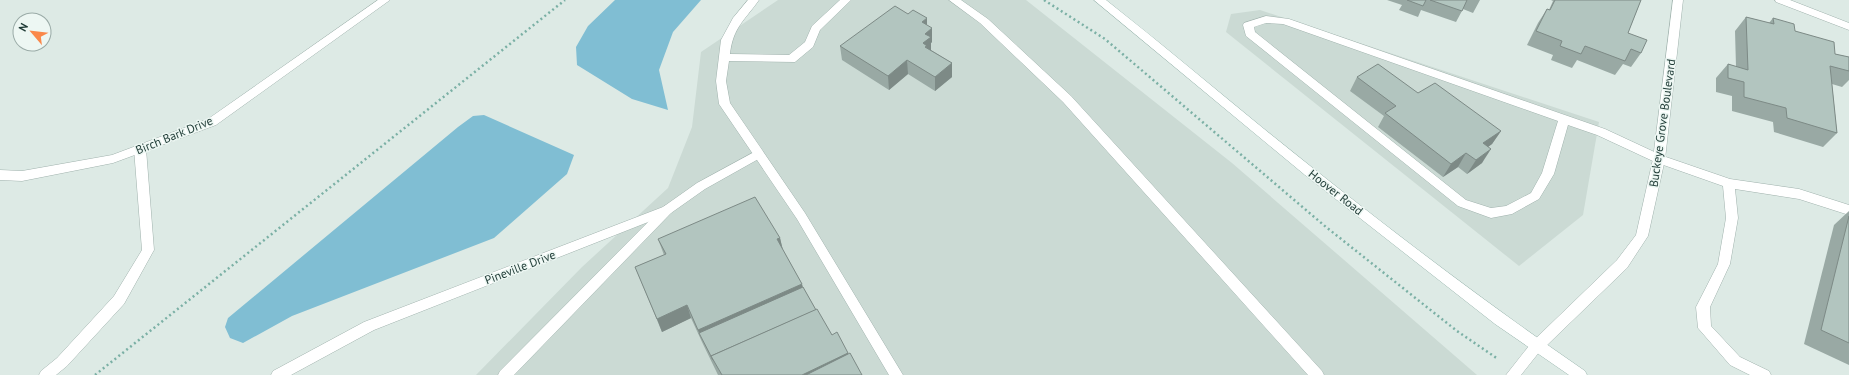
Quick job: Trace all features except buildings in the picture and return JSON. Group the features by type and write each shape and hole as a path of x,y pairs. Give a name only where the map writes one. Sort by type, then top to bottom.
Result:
{"street":[{"name":"Birch Bark Drive","path":"0,175 22,176 114,159 212,122 385,0"},
{"path":"754,0 737,20 726,40 721,81 725,104 800,216 896,375"},
{"path":"723,57 791,59 809,44 816,28 846,0"},
{"path":"954,0 984,21 1067,99 1317,375"},
{"name":"Hoover Road","path":"1099,0 1164,51 1310,172 1500,320 1580,375"},
{"name":"Buckeye Grove Boulevard","path":"1514,373 1537,346 1622,264 1642,236 1659,159 1678,0"},
{"path":"1780,0 1849,27"},
{"path":"1564,120 1548,174 1535,196 1508,212 1491,213 1462,203 1250,34 1248,25 1259,19 1272,18 1285,21 1564,120 1602,132 1659,159 1729,183 1799,194 1849,210"},
{"path":"46,375 62,362 118,300 148,250 140,149"},
{"name":"Pineville Drive","path":"278,375 369,326 667,210 701,186 758,154"},
{"path":"1729,183 1732,218 1724,264 1703,307 1705,328 1735,361 1764,375"},
{"path":"505,375 667,210"}],"path":[{"path":"95,375 565,0"},
{"path":"1044,0 1106,39 1326,227 1514,373"}],"shaded area":[{"path":"778,0 1026,0 1232,163 1477,375 476,375 582,267 668,188 692,127 701,52"},
{"path":"1260,10 1599,122 1583,215 1519,266 1226,32 1231,14"}],"water":[{"path":"615,0 701,0 673,32 659,70 668,110 632,99 577,65 576,47 588,26"},
{"path":"484,115 574,155 567,174 494,238 292,316 243,343 230,338 225,327 228,318 458,127 473,116"}]}
